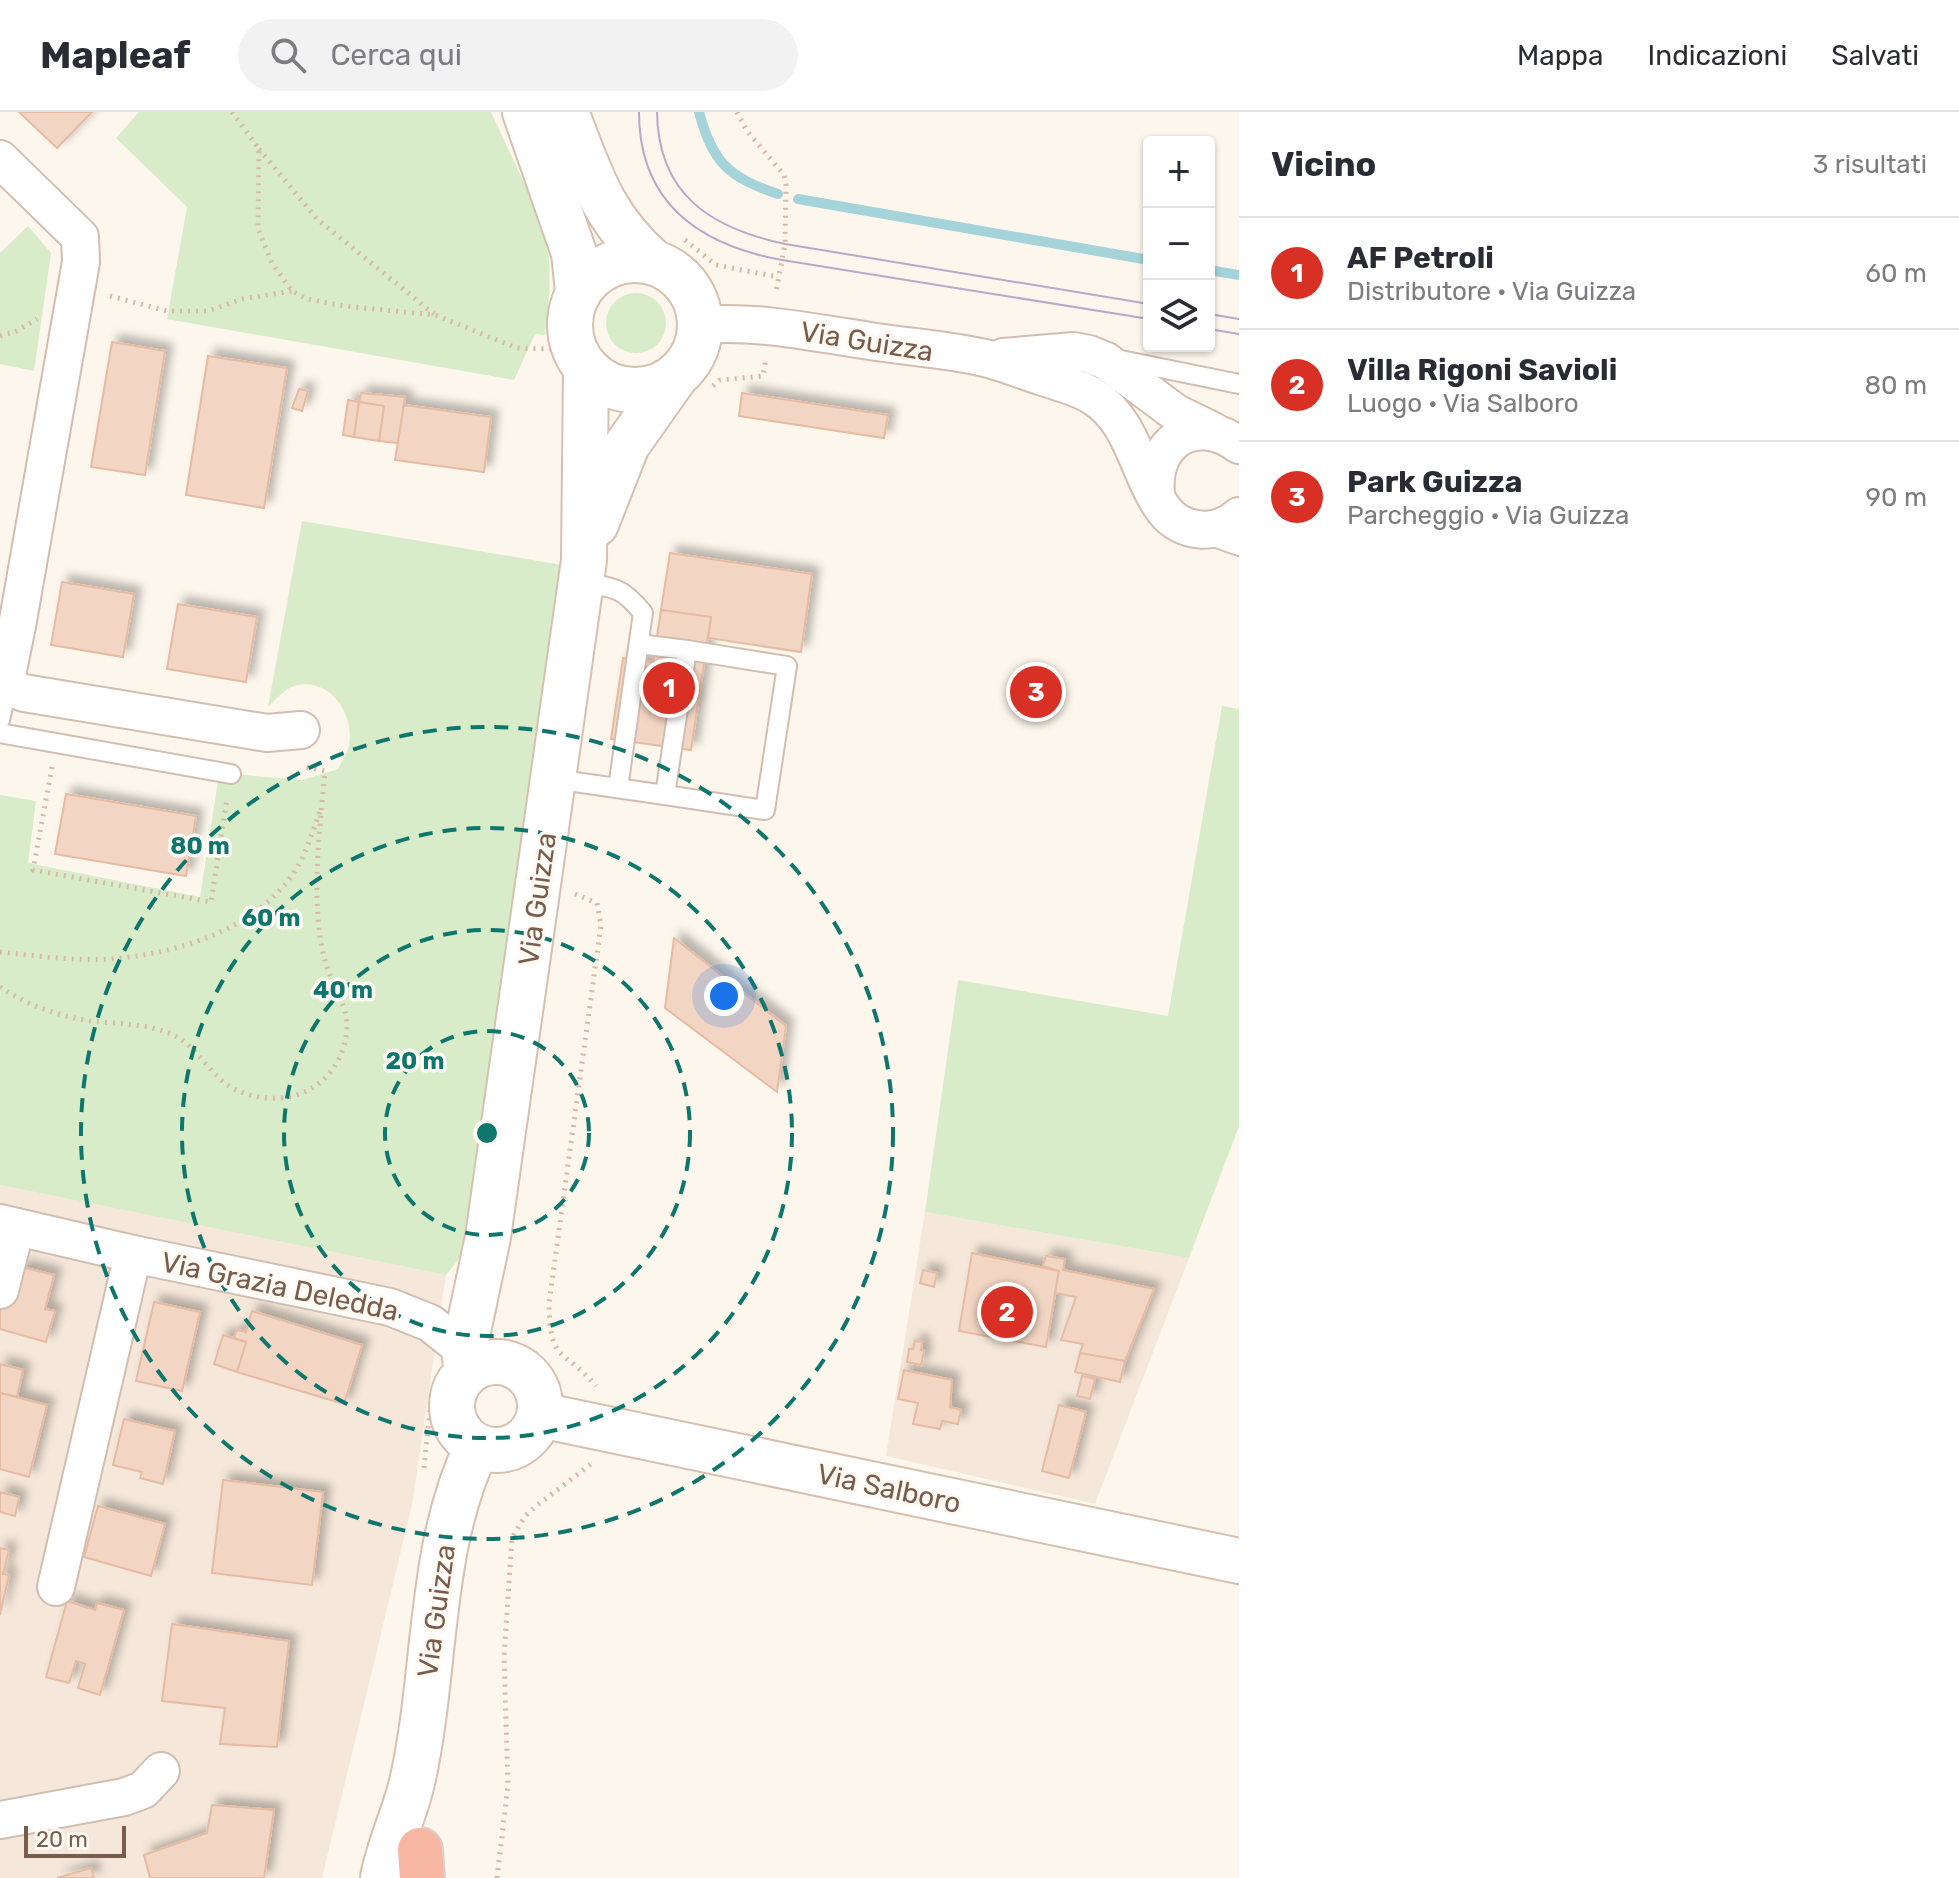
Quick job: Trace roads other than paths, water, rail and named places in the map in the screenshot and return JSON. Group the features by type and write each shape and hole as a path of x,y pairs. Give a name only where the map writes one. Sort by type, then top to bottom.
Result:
{"main road":[{"name":"Via Guizza","path":"525,112 574,253 578,291 570,311 569,332 575,351 570,359 582,572"},
{"path":"566,112 601,201 629,241 664,248"},
{"path":"578,291 592,275 610,264 664,248"},
{"path":"664,248 672,270 687,285 697,304 701,325"},
{"name":"Via Guizza","path":"383,1878 386,1859 413,1779 449,1524 461,1480 477,1447 455,1427 451,1412 452,1397 465,1361 488,1237 582,572 611,481 627,445 675,377 689,363 701,325"},
{"path":"570,359 610,385 639,390 658,386 675,377"},
{"name":"Via Guizza","path":"488,1237 496,1310 505,1349 536,1387 540,1415"},
{"path":"465,1361 479,1365 492,1362 519,1368"},
{"path":"477,1447 490,1451 517,1446 528,1437 540,1415"},
{"name":"Via Salboro","path":"540,1415 1239,1561"},
{"name":"Via Guizza","path":"413,1779 419,1869"}],"street":[{"path":"0,159 80,237 81,262 17,626 7,675 1,683 24,693 267,733 301,730"},
{"name":"Via Guizza","path":"701,325 732,323 771,326 985,358 1094,397 1109,409 1122,426 1163,509 1175,521 1190,529"},
{"name":"Via Guizza","path":"985,358 1074,351 1089,354"},
{"path":"1089,354 1106,361 1176,413 1226,438"},
{"path":"1156,494 1154,477 1158,461 1167,447 1180,437 1196,431 1226,438"},
{"path":"1190,529 1222,527 1239,516"},
{"name":"Via Grazia Deledda","path":"0,1290 8,1225 390,1307 430,1323 465,1361"},
{"name":"Via Grazia Deledda","path":"56,1587 133,1254"},
{"path":"0,1820 124,1797 143,1790 161,1771"}],"lane":[{"name":"Via Guizza","path":"1089,354 1239,384"},
{"name":"Via Guizza","path":"1190,529 1239,546"},
{"path":"582,572 604,586 627,593 643,613 618,788"},
{"path":"554,779 765,810 787,666 639,644"},
{"path":"665,795 687,650"},
{"path":"0,720 4,702 1,683"},
{"path":"0,733 231,774"}],"waterway":[{"path":"699,112 710,144 725,166 747,181 778,194"},
{"path":"798,199 1143,259"},
{"path":"1215,271 1239,275"}],"tram line":[{"path":"639,112 642,144 650,172 663,195 680,215 701,231 725,243 782,260 1143,318"},
{"path":"657,112 660,141 667,165 678,186 712,217 734,228 785,244 1143,303"},
{"path":"1215,315 1239,319"},
{"path":"1215,330 1239,334"}],"place":[{"name":"AF Petroli","path":"669,688"},
{"name":"Park Guizza","path":"1036,692"},
{"name":"Villa Rigoni Savioli","path":"1007,1312"}]}
